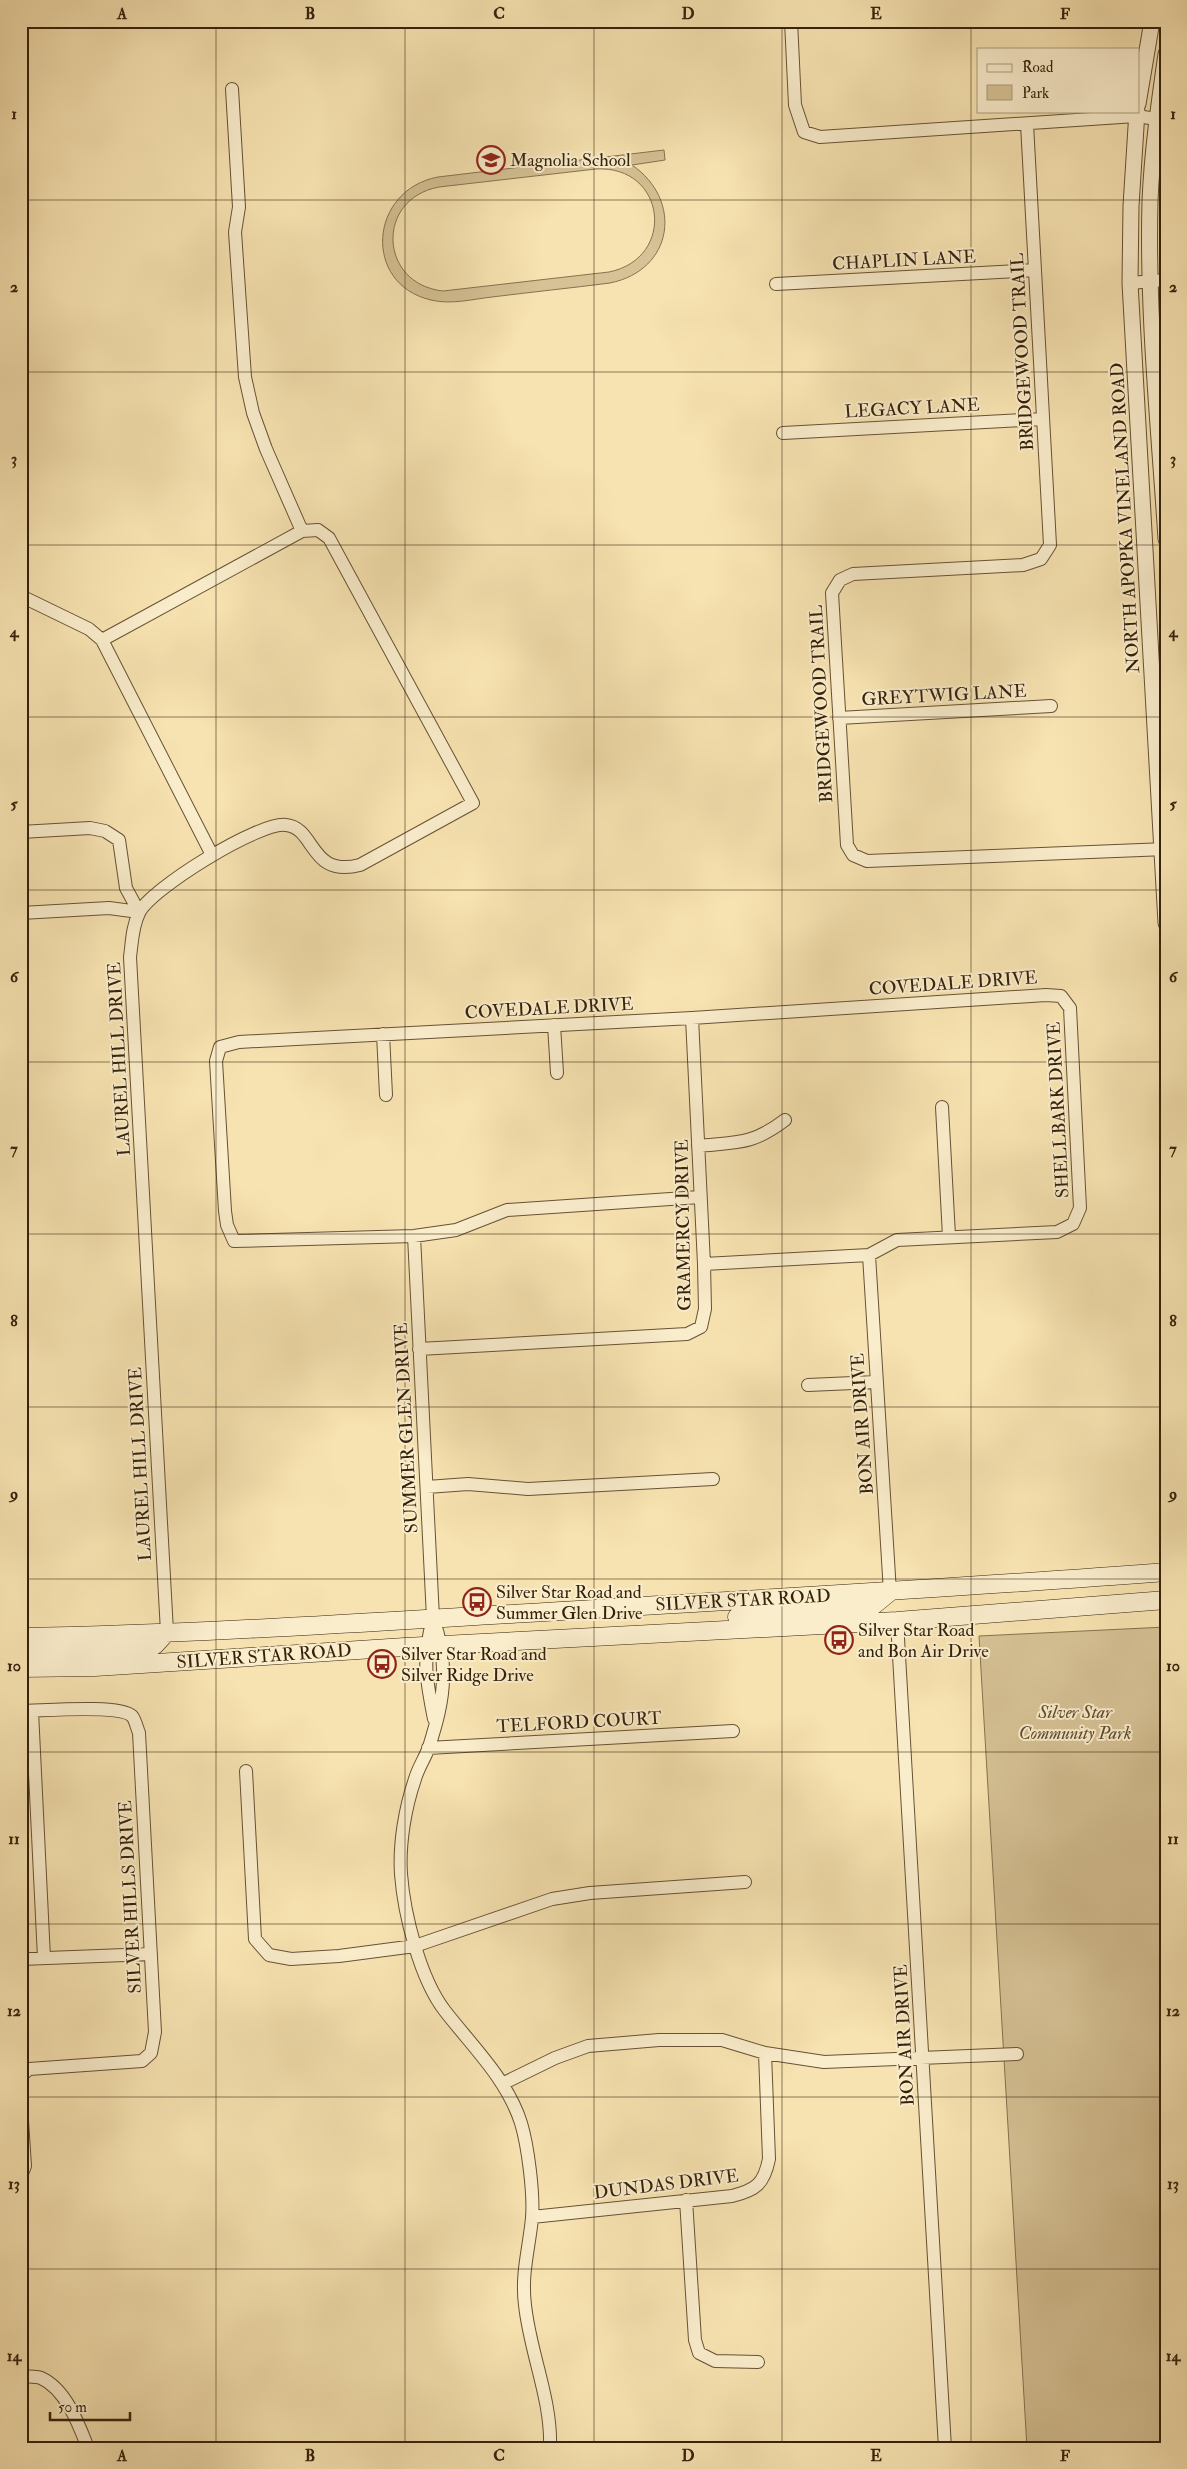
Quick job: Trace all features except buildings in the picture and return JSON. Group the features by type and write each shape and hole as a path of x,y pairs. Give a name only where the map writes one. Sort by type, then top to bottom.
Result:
{"main road":[{"name":"SILVER STAR ROAD","path":"21,1638 433,1618 890,1592 1166,1572"},
{"path":"689,1632 722,1618 849,1609 874,1605 890,1592"},
{"name":"SILVER STAR ROAD","path":"21,1668 96,1667 434,1645 896,1621 1166,1600"},
{"path":"21,1655 146,1650 155,1645 167,1632"}],"street":[{"path":"791,21 795,105 804,132 820,137 1027,124 1129,112"},
{"name":"NORTH APOPKA VINELAND ROAD","path":"1140,93 1152,21"},
{"path":"1166,54 1157,119 1150,201 1150,281 1166,539"},
{"path":"102,640 302,531 266,449 253,413 245,377 236,232 239,206 232,90"},
{"name":"NORTH APOPKA VINELAND ROAD","path":"1137,112 1130,283 1164,849 1166,923"},
{"path":"1140,112 1157,119"},
{"name":"BRIDGEWOOD TRAIL","path":"1027,124 1050,546 1041,559 1023,565 852,574 840,580 832,593 847,845 853,855 867,861 1164,849"},
{"name":"CHAPLIN LANE","path":"776,284 1035,270"},
{"path":"1130,283 1166,280"},
{"name":"LEGACY LANE","path":"783,433 1043,419"},
{"name":"LAUREL HILL DRIVE","path":"167,1632 130,957 132,933 139,912 150,897 212,854 273,825 287,824 300,830 316,855 333,866 348,868 360,865 473,803 329,538 318,530 302,531"},
{"path":"21,596 89,629 102,640 212,854"},
{"name":"GREYTWIG LANE","path":"840,718 1051,706"},
{"path":"21,832 90,828 105,832 119,840 126,888 139,912"},
{"path":"21,913 109,908 139,912"},
{"name":"COVEDALE DRIVE","path":"414,1236 234,1241 227,1225 225,1211 216,1061 220,1047 239,1042 692,1018 1046,995 1060,996 1070,1008"},
{"name":"SHELLBARK DRIVE","path":"704,1264 869,1255 897,1240 1057,1232 1073,1224 1080,1208 1070,1008"},
{"name":"GRAMERCY DRIVE","path":"419,1349 687,1334 701,1327 705,1309 704,1264 692,1018"},
{"path":"554,1026 557,1073"},
{"path":"383,1034 386,1095"},
{"path":"942,1107 949,1236"},
{"path":"698,1146 746,1142 764,1136 785,1120"},
{"path":"414,1236 456,1230 506,1210 700,1197"},
{"name":"SUMMER GLEN DRIVE","path":"414,1236 434,1645"},
{"name":"BON AIR DRIVE","path":"869,1255 890,1592"},
{"path":"808,1385 876,1382"},
{"path":"427,1486 468,1484 528,1488 713,1479"},
{"name":"BON AIR DRIVE","path":"896,1621 945,2448"},
{"path":"434,1645 426,1680 435,1724"},
{"path":"434,1645 443,1678 435,1724 428,1748 415,1779 404,1827 401,1874 415,1946 430,1986 443,2009 502,2084 521,2122 528,2161 532,2217 524,2262 525,2305 551,2435 550,2448"},
{"name":"SILVER HILLS DRIVE","path":"21,2076 29,2069 142,2061 151,2053 155,2032 138,1734 133,1717 123,1710 27,1711"},
{"path":"27,1711 44,1958"},
{"name":"TELFORD COURT","path":"428,1748 733,1731"},
{"path":"246,1771 255,1939 269,1954 291,1959 339,1956 415,1946 552,1899 590,1893 745,1882"},
{"path":"21,1960 151,1954"},
{"path":"502,2084 555,2058 588,2046 659,2040 722,2040 765,2053 824,2062 1017,2054"},
{"name":"DUNDAS DRIVE","path":"532,2217 732,2196 751,2191 766,2175 769,2159 765,2053"},
{"path":"21,2106 25,2166 21,2176"},
{"path":"686,2200 695,2340 700,2353 715,2361 758,2362"},
{"path":"21,2376 41,2378 59,2393 74,2414 88,2448"}],"green space":[{"path":"664,150 665,160 632,165 648,180 659,196 664,214 664,232 659,249 648,264 631,276 610,283 462,301 446,302 431,300 409,291 393,276 385,257 383,237 387,217 398,199 415,185 438,177","holes":["596,169 619,172 637,181 649,196 654,214 653,232 646,249 631,263 609,272 443,291 422,285 406,273 397,258 393,241 395,223 404,207 418,195 439,187"]},
{"name":"Silver Star Community Park","path":"1166,1627 1166,2448 1027,2448 979,1636"}],"place":[{"name":"Magnolia School","path":"491,160"},
{"name":"Silver Star Road and Summer Glen Drive","path":"477,1602"},
{"name":"Silver Star Road and Bon Air Drive","path":"839,1640"},
{"name":"Silver Star Road and Silver Ridge Drive","path":"382,1664"}]}
